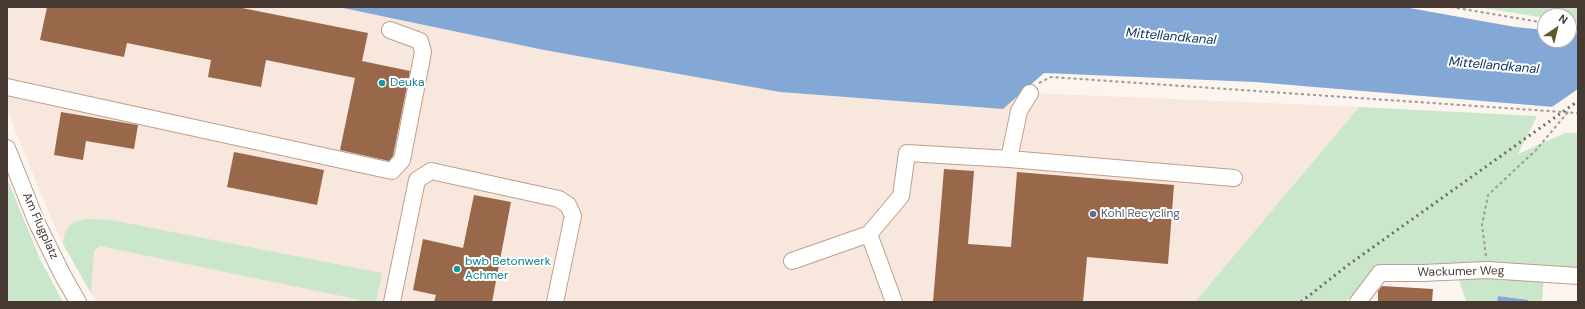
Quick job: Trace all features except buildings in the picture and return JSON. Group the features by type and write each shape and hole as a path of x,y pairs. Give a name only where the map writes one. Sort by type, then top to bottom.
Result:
{"street":[{"path":"7,87 392,172 402,160 423,52 420,41 390,30"},
{"path":"1009,160 1019,111 1030,93"},
{"name":"Am Flugplatz","path":"7,148 37,223 62,274 78,302"},
{"path":"792,261 869,234 901,196 907,153 1234,178"},
{"path":"392,302 417,180 431,171 559,199 568,205 573,216 555,302"},
{"path":"869,234 894,302"},
{"name":"Wackumer Weg","path":"1358,302 1380,273 1487,270 1578,276"}],"path":[{"path":"1451,7 1537,22"},
{"path":"1030,93 1037,84 1051,77 1578,113"},
{"path":"1487,270 1482,226 1488,195 1536,150 1568,112"}],"shaded area":[{"path":"7,7 338,7 544,50 780,92 1002,109 1020,93 1359,107 1195,302 96,302 63,244 7,110"}],"green space":[{"path":"1478,7 1578,7 1578,23 1577,8 1537,8 1537,17"},
{"path":"1359,107 1537,116 1518,154 1565,133 1578,133 1578,276 1544,274 1542,302 1528,302 1528,300 1498,296 1497,302 1466,302 1457,273 1377,274 1345,302 1195,302"},
{"path":"7,178 40,259 63,302 7,302"},
{"path":"84,219 111,220 382,273 376,302 100,246 94,251 91,293 63,244 65,233 71,224"}],"water":[{"name":"Mittellandkanal","path":"338,7 1404,7 1515,27 1537,29 1537,48 1577,48 1578,33 1578,109 1255,82 1044,73 1003,109 780,92 544,50"},
{"path":"1498,296 1528,300 1528,302 1497,302"}],"pier":[{"path":"1578,89 1578,108 1574,111 1549,109"}],"railway":[{"path":"1301,302 1348,265 1578,101"}],"place":[{"name":"Deuka","path":"382,83"},
{"name":"Kohl Recycling","path":"1093,214"},
{"name":"bwb Betonwerk Achmer","path":"457,269"}]}
